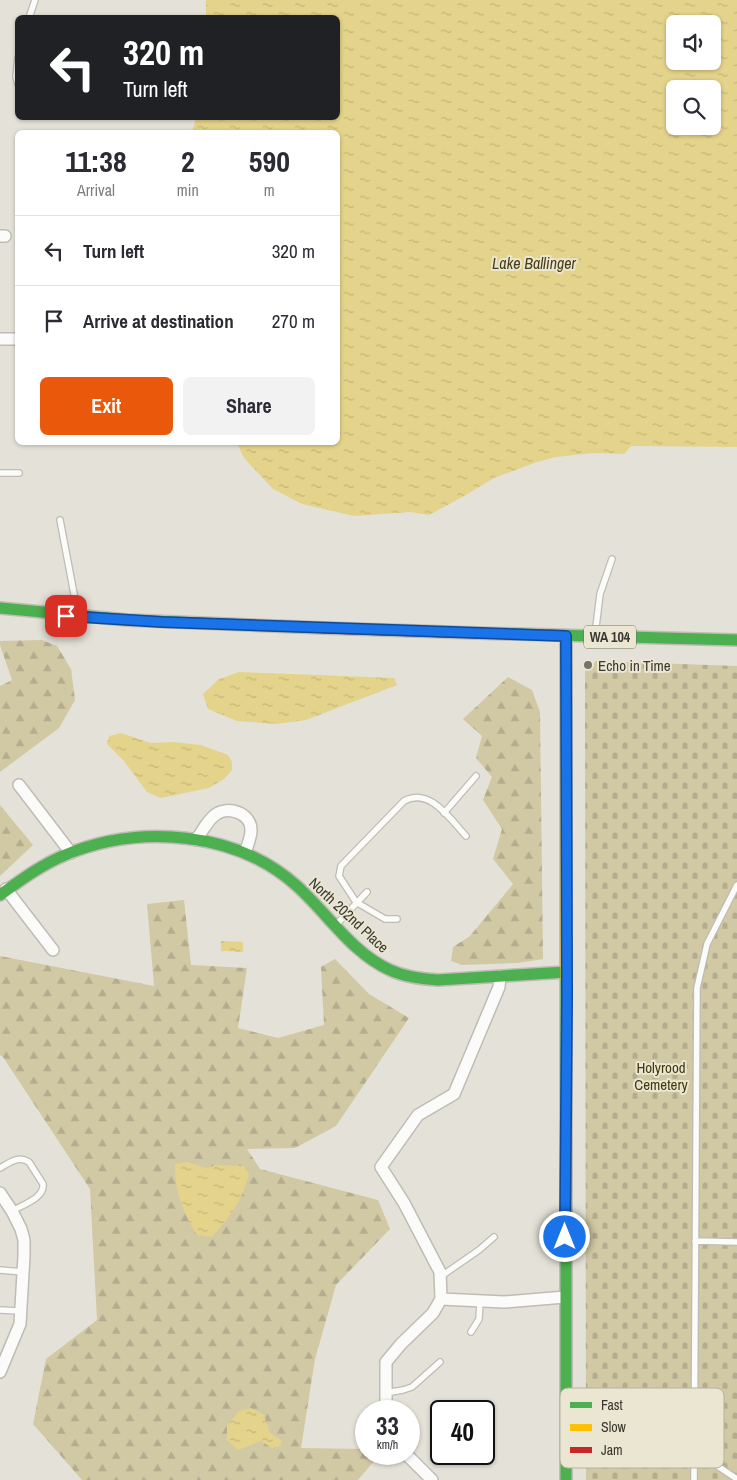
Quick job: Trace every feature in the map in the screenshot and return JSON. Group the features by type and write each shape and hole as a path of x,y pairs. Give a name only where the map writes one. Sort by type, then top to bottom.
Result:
{"street":[{"path":"0,339 15,339"},
{"name":"WA 104","path":"0,608 78,617 162,622 737,640"},
{"path":"565,1388 566,636"},
{"path":"19,785 71,852"},
{"path":"196,840 214,816 224,811 236,811 246,818 251,829 245,853"},
{"name":"North 202nd Place","path":"3,892 40,866 71,852 122,839 149,836 196,840 224,845 245,853 283,875 318,906 364,953 385,968 403,975 438,980 566,972"},
{"path":"3,892 53,950"},
{"path":"385,1400 386,1362 401,1344 433,1313 441,1299 440,1272 404,1203 382,1167 418,1115 454,1094 499,987 500,976"},
{"path":"0,1193 12,1210 21,1228 24,1240 20,1324 0,1372"},
{"path":"441,1299 504,1302 565,1297"},
{"path":"417,1465 432,1480"}],"lane":[{"path":"30,15 35,0"},
{"path":"0,473 19,473"},
{"path":"60,520 78,617"},
{"path":"595,637 600,594 612,559"},
{"path":"444,813 476,776"},
{"path":"397,919 385,919 356,902 339,876 341,866 404,801 410,798 422,798 434,802 466,836"},
{"path":"694,1388 697,988 707,944 737,886"},
{"path":"336,925 367,892"},
{"path":"0,1168 16,1159 25,1159 43,1184 44,1189 41,1195 12,1210"},
{"path":"440,1277 479,1250 494,1237"},
{"path":"695,1241 737,1242"},
{"path":"0,1270 22,1272"},
{"path":"471,1332 479,1319 480,1302"},
{"path":"0,1310 20,1311"},
{"path":"385,1393 412,1387 440,1362"},
{"path":"720,1468 737,1479"}],"green space":[{"path":"42,640 57,646 71,669 75,700 59,728 0,772 0,686 12,680 0,641"},
{"name":"Holyrood Cemetery","path":"596,661 737,666 737,1480 586,1480 586,1468 724,1468 724,1388 586,1388 585,671"},
{"path":"508,677 532,690 540,712 543,959 518,963 462,965 451,961 453,947 470,936 513,884 493,859 502,829 483,800 492,777 476,758 482,736 463,719"},
{"path":"0,805 33,845 0,876"},
{"path":"184,900 191,965 247,968 238,1028 278,1038 324,1025 321,967 335,959 369,994 409,1018 336,1126 295,1148 247,1149 260,1169 378,1200 390,1229 336,1285 315,1359 301,1448 355,1449 355,1465 371,1465 358,1480 82,1480 33,1424 46,1359 97,1320 90,1189 0,1055 0,956 154,986 147,904"}],"water":[{"name":"Lake Ballinger","path":"206,0 737,0 737,447 631,446 624,454 594,453 556,457 494,478 429,515 410,512 354,516 302,504 273,489 244,458 238,445 340,445 340,130 193,130 195,120 340,120 340,15 206,15"},
{"path":"239,672 394,678 397,685 306,720 276,724 237,721 208,709 203,694 219,679"},
{"path":"121,733 151,743 174,742 201,745 228,755 232,762 232,770 224,779 209,788 161,798 147,792 124,761 107,744 109,736"},
{"path":"221,941 243,942 243,952 221,951"},
{"path":"187,1162 206,1168 216,1165 244,1166 249,1174 235,1208 212,1237 197,1235 180,1201 176,1183 175,1164"},
{"path":"251,1408 264,1415 270,1433 282,1441 280,1446 272,1448 261,1441 238,1450 227,1440 227,1426 239,1411"}],"traffic: fast":[{"path":"0,608 127,620 324,628"},
{"path":"476,633 737,640"},
{"path":"0,895 48,863 94,845 124,839 186,838 216,844 245,854 273,868 297,886 364,954 390,970 414,977 438,980 566,972"},
{"path":"566,979 566,1388"},
{"path":"566,1468 566,1480"}],"traffic: slow":[{"path":"566,636 566,979"}],"traffic: jam":[{"path":"324,628 476,633"}],"place":[{"name":"Echo in Time","path":"588,665"}],"route":[{"path":"66,616 162,622 566,636 567,997 565,1237"}]}
